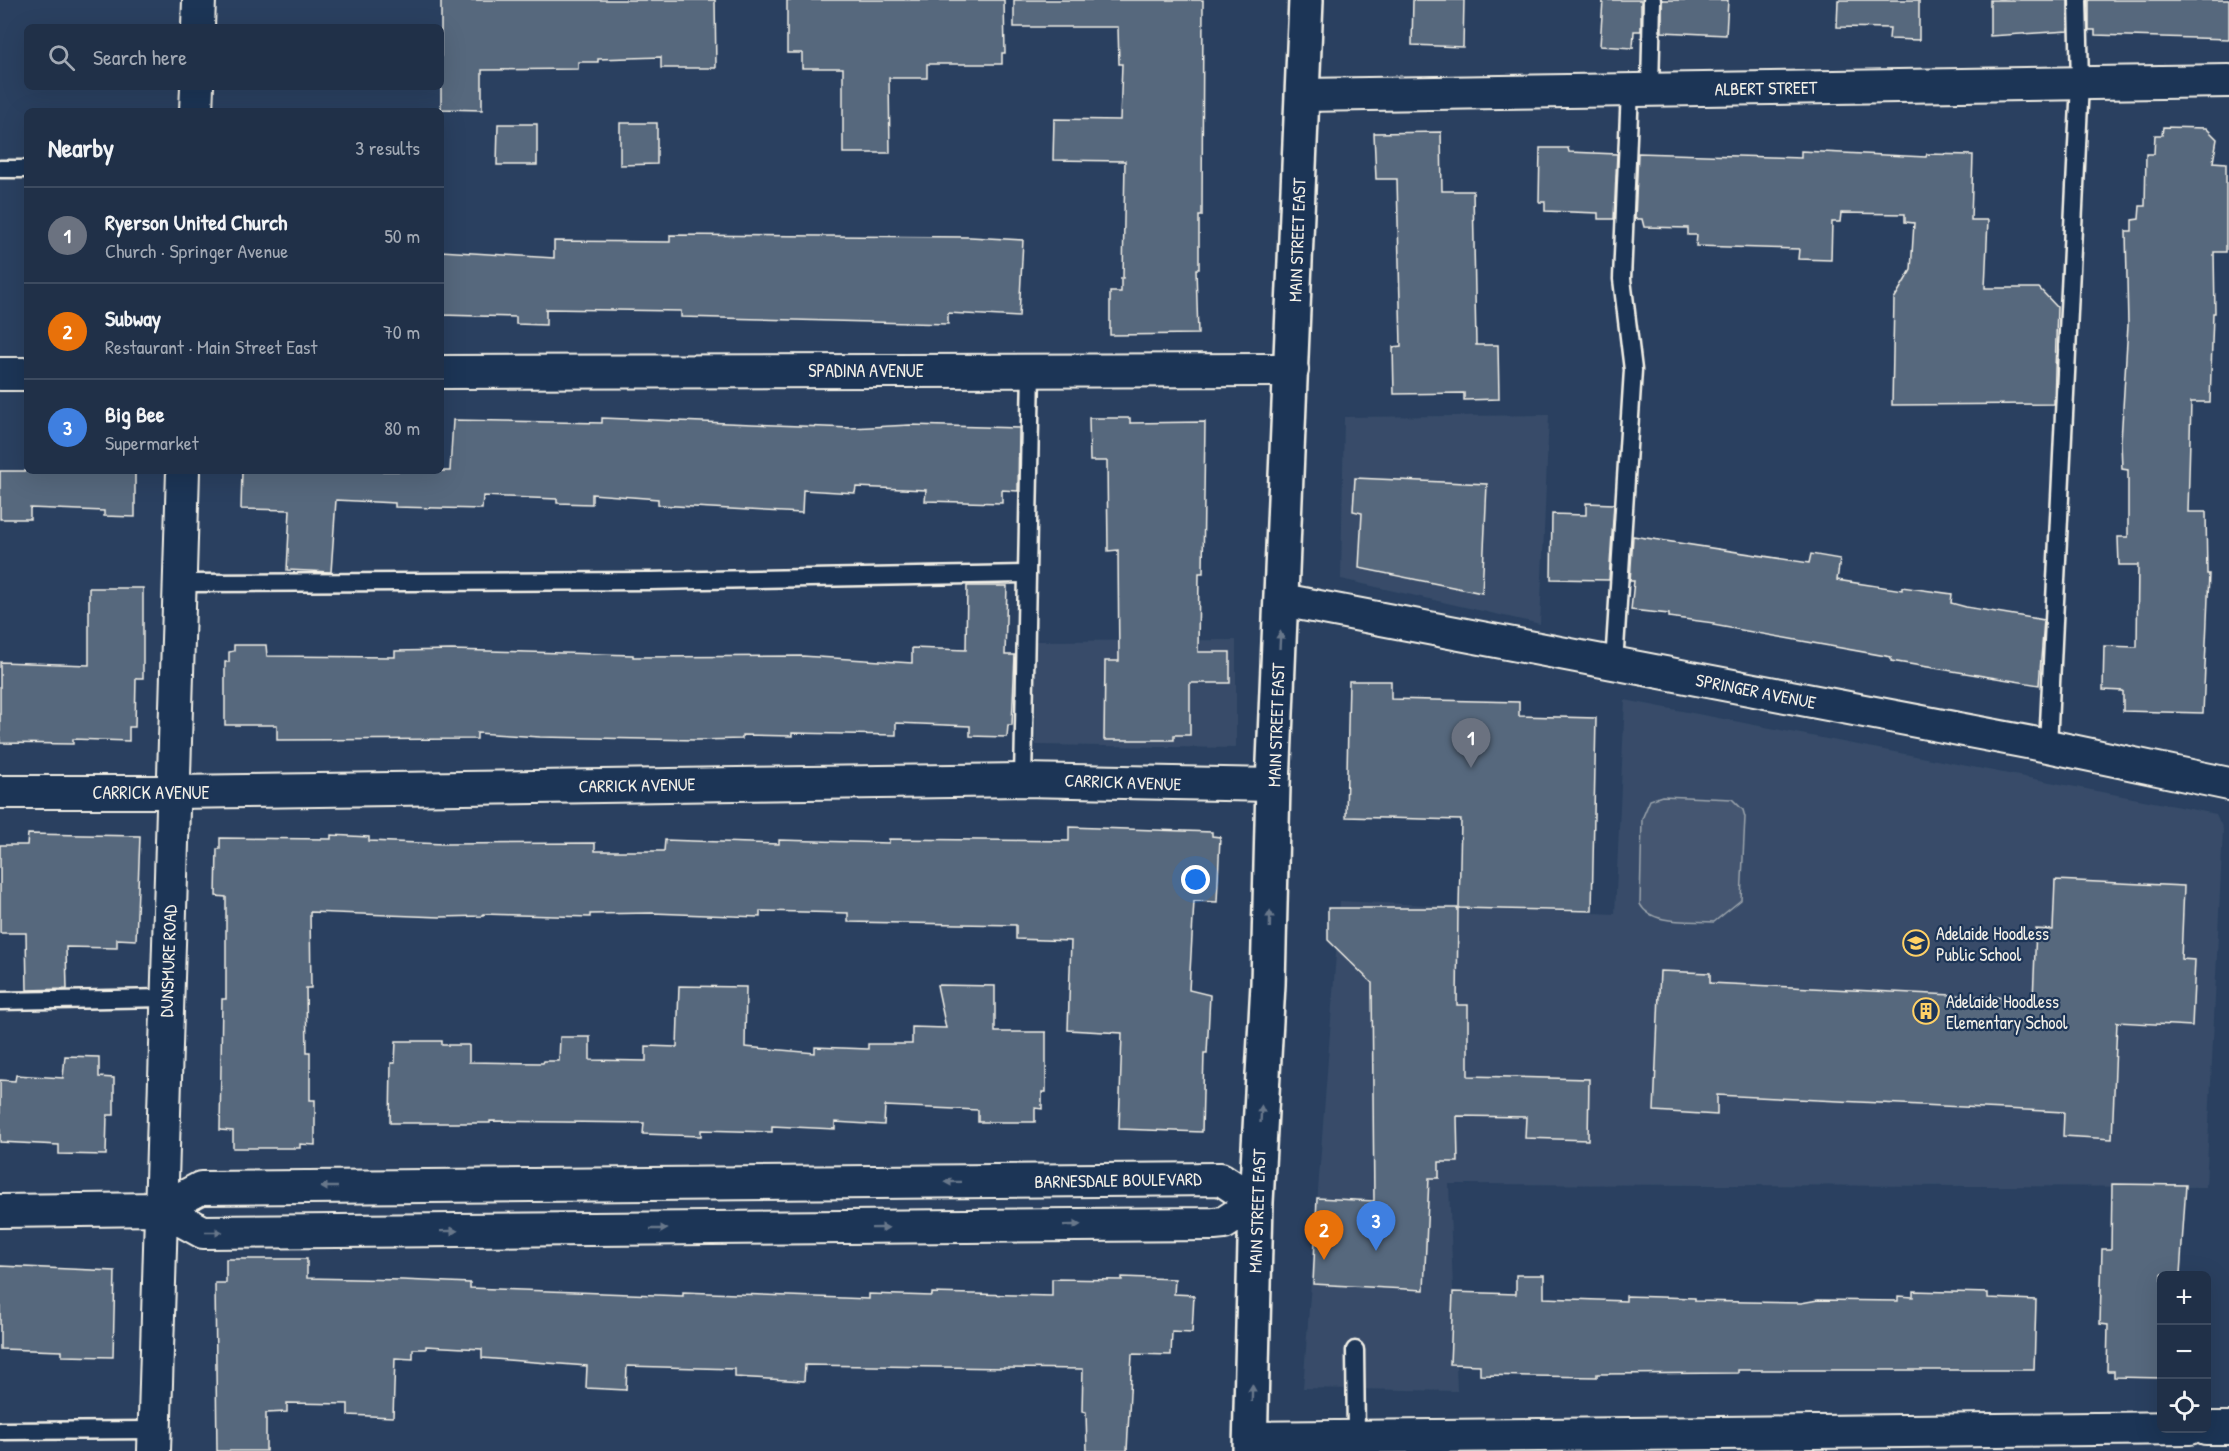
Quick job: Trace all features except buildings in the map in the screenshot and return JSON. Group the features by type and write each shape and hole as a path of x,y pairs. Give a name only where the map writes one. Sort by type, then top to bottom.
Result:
{"main road":[{"name":"MAIN STREET EAST","path":"1250,1444 1257,1202 1268,984 1273,785 1306,0"}],"street":[{"path":"198,24 199,0"},
{"name":"ALBERT STREET","path":"1303,95 2229,81"},
{"path":"196,108 197,90"},
{"name":"SPADINA AVENUE","path":"444,372 1292,370"},
{"path":"0,374 24,374"},
{"name":"DUNSMURE ROAD","path":"155,1441 183,474"},
{"name":"SPRINGER AVENUE","path":"1282,600 2048,746 2229,784"},
{"name":"CARRICK AVENUE","path":"0,792 175,792 1023,780 1273,785"},
{"name":"BARNESDALE BOULEVARD","path":"161,1209 201,1188 1221,1179 1257,1202"},
{"name":"BARNESDALE BOULEVARD","path":"1011,1181 1014,1226"},
{"path":"598,1184 600,1229"},
{"path":"762,1184 765,1229"},
{"path":"819,1184 821,1228"},
{"path":"541,1185 543,1229"},
{"path":"388,1187 390,1231"},
{"path":"0,1211 161,1209 203,1232 765,1229 1224,1223 1257,1202"},
{"path":"1250,1444 1356,1437 2157,1428"},
{"path":"2211,1428 2229,1428"}],"lane":[{"path":"1614,664 1633,369 1622,279 1640,90 1652,0"},
{"path":"2048,746 2080,83 2078,0"},
{"path":"0,169 24,169"},
{"path":"1023,780 1031,369"},
{"path":"179,583 650,581 1027,574"},
{"path":"0,1001 166,998"},
{"path":"1355,1350 1356,1437"},
{"path":"0,1431 155,1441"}],"shaded area":[{"path":"1549,415 1540,624 1341,579 1344,417"},
{"path":"1236,640 1236,748 1036,745 1035,641"},
{"name":"Adelaide Hoodless Public School","path":"1625,700 2216,814 2223,829 2206,1187 1449,1184 1457,1391 1303,1388 1340,901 1615,914"},
{"path":"1662,796 1732,799 1743,810 1745,817 1741,900 1714,922 1662,919 1645,911 1640,904 1642,819 1650,800"}],"place":[{"name":"Ryerson United Church","path":"1471,768"},
{"name":"Adelaide Hoodless Public School","path":"1916,943"},
{"name":"Adelaide Hoodless Elementary School","path":"1926,1011"},
{"name":"Big Bee","path":"1376,1251"},
{"name":"Subway","path":"1324,1260"}]}
